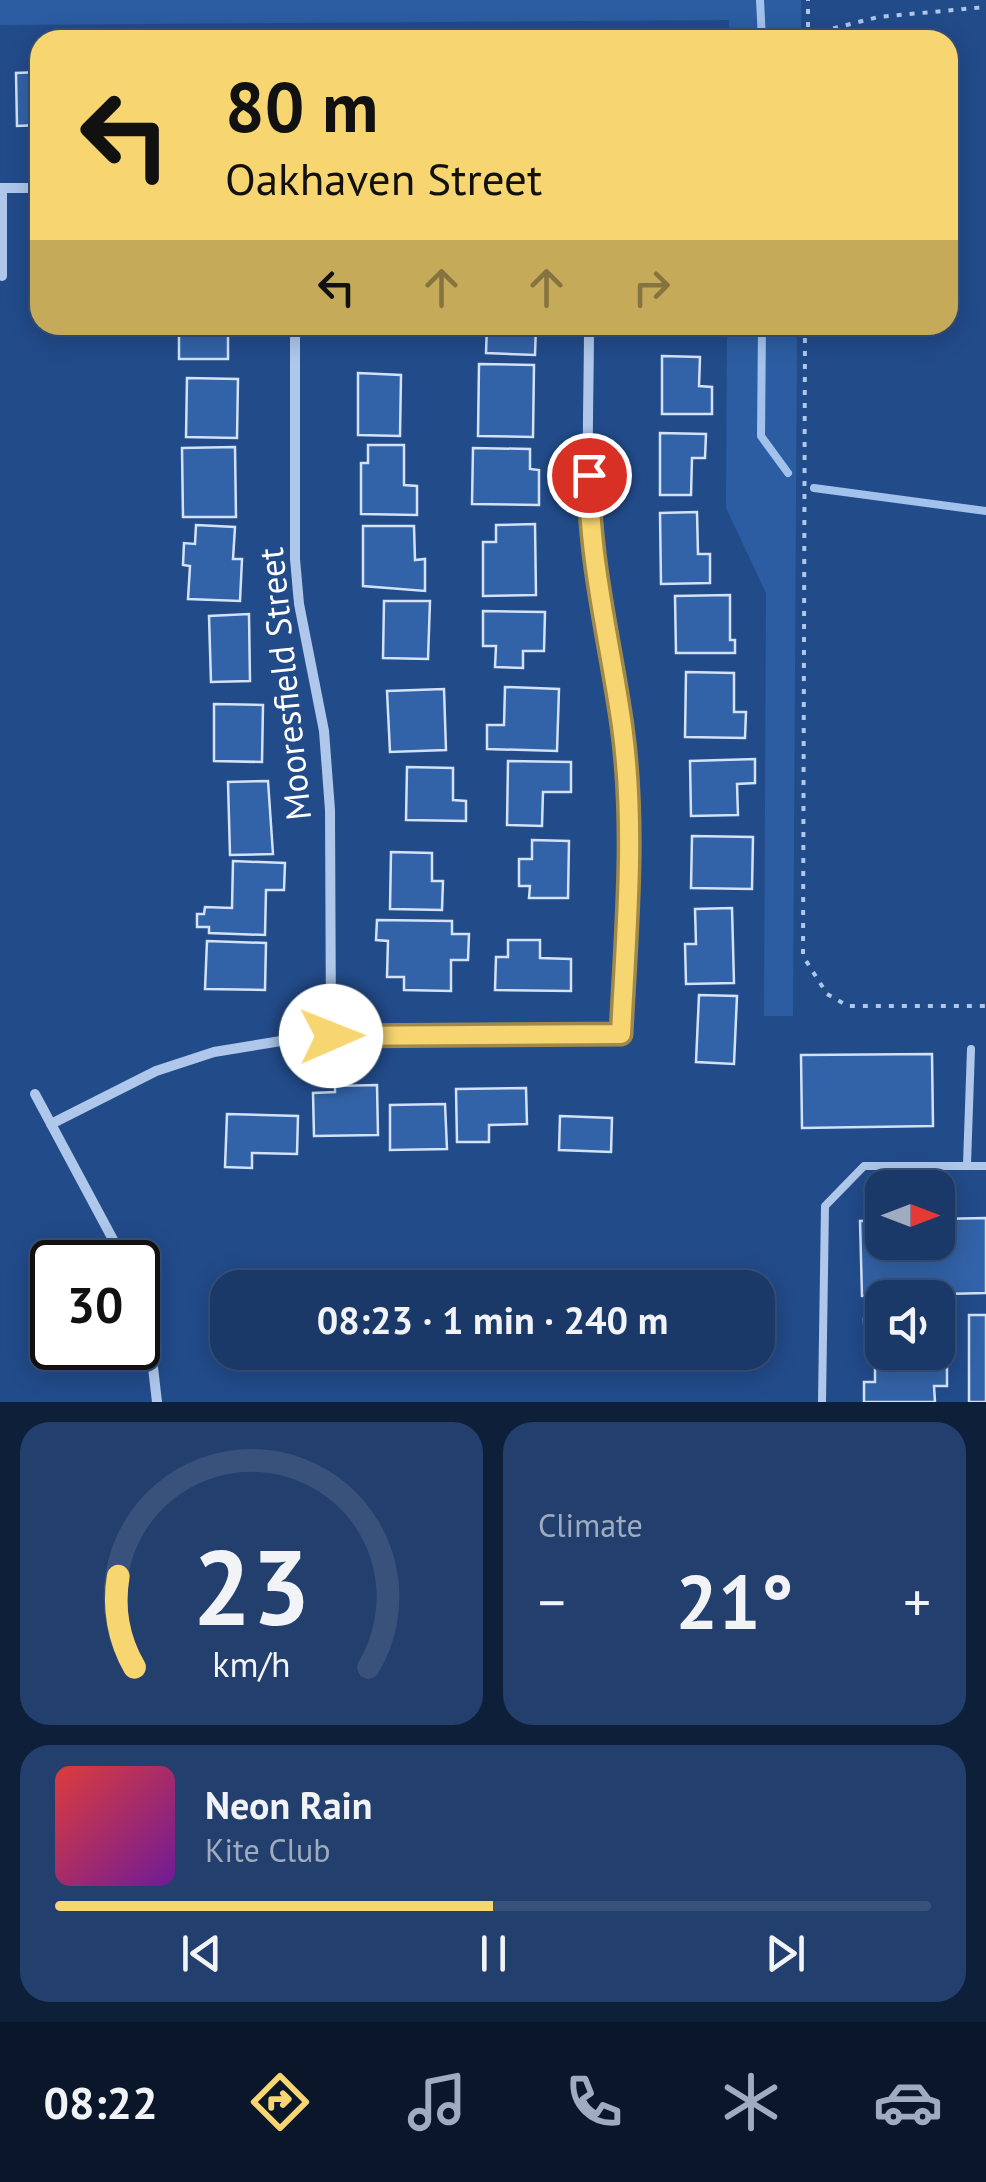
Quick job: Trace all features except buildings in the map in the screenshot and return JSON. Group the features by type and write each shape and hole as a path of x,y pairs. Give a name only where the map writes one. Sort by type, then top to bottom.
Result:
{"street":[{"path":"2,276 1,188 30,188"},
{"name":"Mooresfield Street","path":"295,335 295,559 299,604 324,731 330,810 331,1036"},
{"path":"51,1124 119,1087 214,1052 331,1036 621,1034 629,868 626,771 622,727 594,578 589,513 588,335"},
{"path":"35,1094 114,1240"},
{"path":"153,1370 157,1402"}],"lane":[{"path":"967,1164 971,1049"},
{"path":"822,1402 825,1206 864,1166 986,1166"}],"path":[{"path":"808,0 808,30"},
{"path":"835,30 878,17 986,6"},
{"path":"806,335 802,956 826,994 848,1006 986,1006"}],"shaded area":[{"path":"0,0 801,0 801,30 729,30 729,20 0,25"},
{"path":"727,335 797,335 793,1016 764,1016 766,593 726,508"}],"waterway":[{"path":"760,0 762,30"},
{"path":"762,335 761,436 788,473"},
{"path":"814,488 986,511"}],"route":[{"path":"331,1036 621,1034 629,868 626,771 622,727 594,578 589,475"}]}
